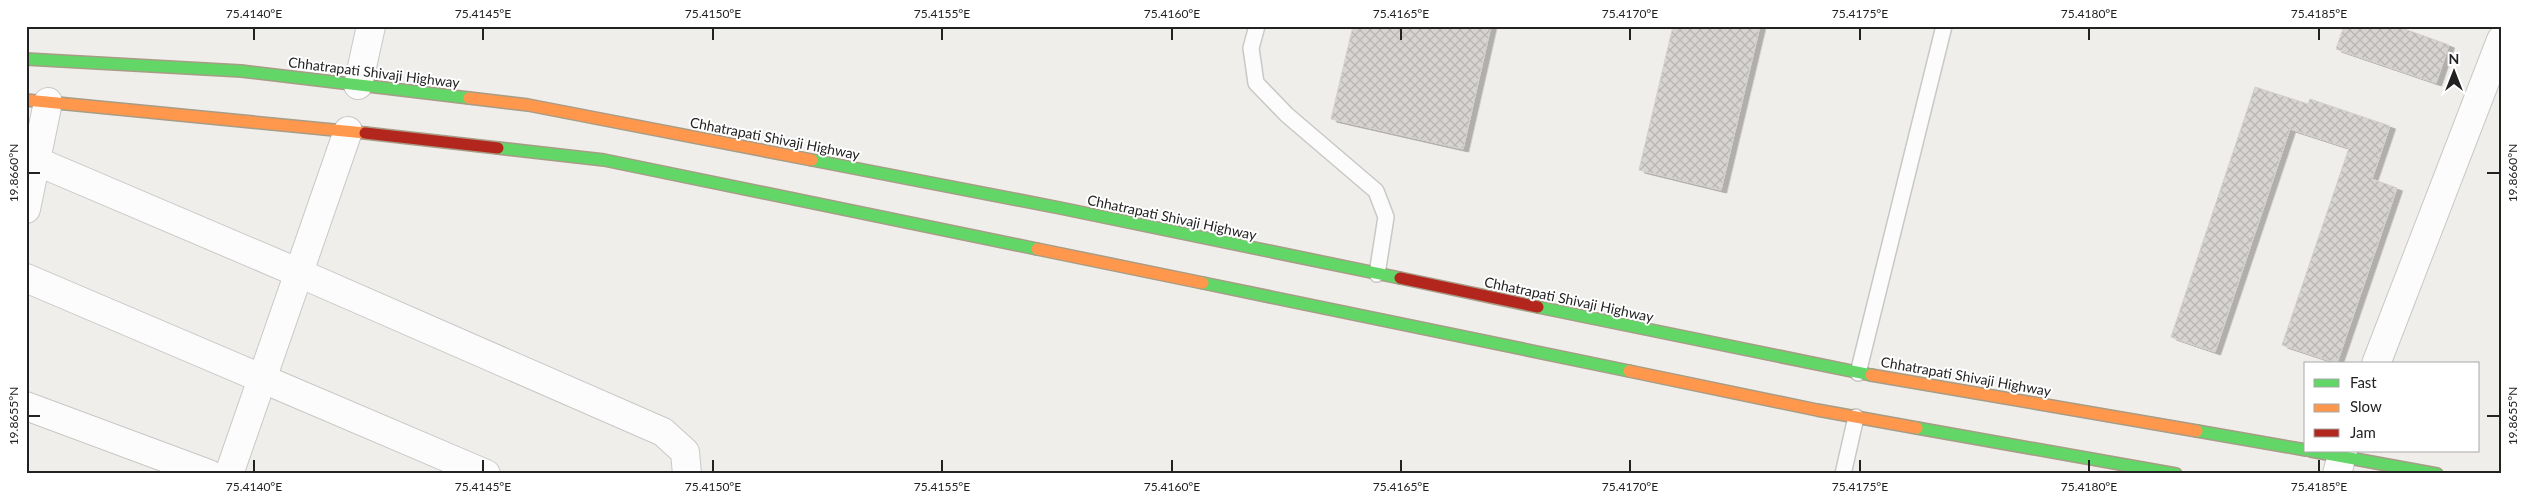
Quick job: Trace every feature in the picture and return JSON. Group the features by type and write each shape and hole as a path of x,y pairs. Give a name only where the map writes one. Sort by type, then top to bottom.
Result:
{"main road":[{"name":"Chhatrapati Shivaji Highway","path":"26,59 241,71 528,105 1060,208 1858,373 2304,450"},
{"path":"37,101 348,131 604,160 1332,312 1856,417 2176,474"},
{"path":"2314,452 2340,460 2437,474"}],"street":[{"path":"358,85 371,26"},
{"path":"2377,362 2501,40"},
{"path":"26,209 36,161 37,101"},
{"path":"229,474 348,131"},
{"path":"36,161 299,272 663,432 685,452 687,474"},
{"path":"26,278 486,474"},
{"path":"26,406 208,474"}],"lane":[{"path":"1257,26 1251,48 1256,83 1287,115 1376,191 1386,217 1377,274"},
{"path":"1858,373 1944,26"},
{"path":"1843,474 1856,417"}],"building":[{"path":"1353,26 1491,26 1463,149 1331,119"},
{"path":"1673,26 1760,26 1721,190 1639,170"},
{"path":"2344,26 2396,26 2449,45 2436,83 2336,49"},
{"path":"2255,87 2308,104 2310,99 2390,126 2372,179 2397,188 2337,362 2282,345 2349,148 2290,129 2215,352 2171,337"}],"traffic: fast":[{"path":"26,59 241,71 469,98"},
{"path":"498,148 604,160 1037,249"},
{"path":"812,160 1060,208 1400,278"},
{"path":"1203,283 1629,371"},
{"path":"1538,307 1871,375"},
{"path":"1917,428 2176,474"},
{"path":"2197,431 2304,450"},
{"path":"2316,452 2437,474"}],"traffic: slow":[{"path":"469,98 528,105 812,160"},
{"path":"26,100 365,133"},
{"path":"1037,249 1203,283"},
{"path":"1629,371 1817,410 1917,428"},
{"path":"1871,375 2197,431"}],"traffic: jam":[{"path":"365,133 498,148"},
{"path":"1400,278 1538,307"}]}
